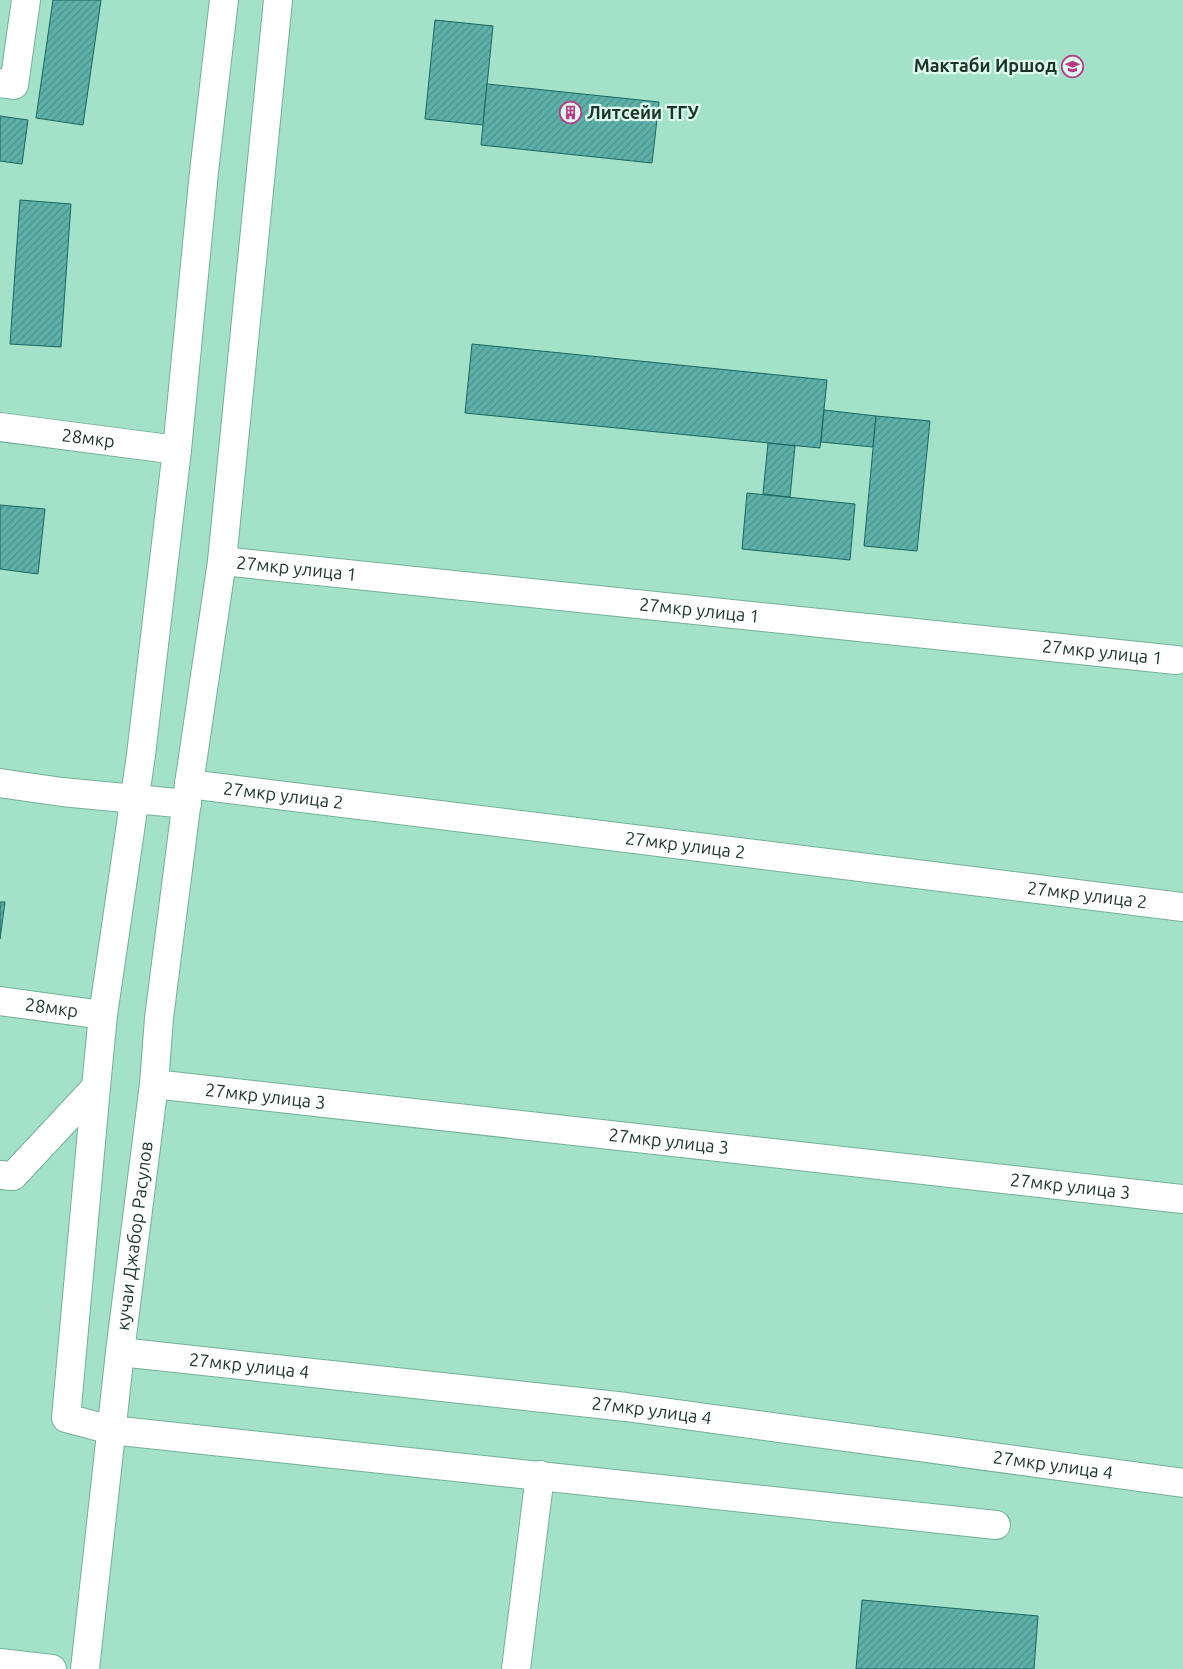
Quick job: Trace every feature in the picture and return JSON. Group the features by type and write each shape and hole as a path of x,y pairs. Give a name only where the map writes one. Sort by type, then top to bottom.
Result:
{"street":[{"path":"0,83 14,85 26,0"},
{"path":"224,0 204,172 177,450 135,799 103,1015 66,1418 111,1430 996,1525"},
{"name":"кучаи Джабор Расулов","path":"84,1669 120,1352 154,1084 159,1018 188,794 222,561 278,0"},
{"name":"28мкр","path":"0,427 177,450"},
{"name":"27мкр улица 1","path":"222,561 1176,660"},
{"path":"0,783 135,799"},
{"name":"27мкр улица 2","path":"135,799 188,794 1183,907"},
{"name":"28мкр","path":"0,1001 103,1015"},
{"name":"27мкр улица 3","path":"154,1084 1183,1199"},
{"path":"0,1174 13,1176 96,1087"},
{"name":"27мкр улица 4","path":"120,1352 626,1407 1183,1483"},
{"path":"516,1669 540,1475"},
{"path":"0,1663 52,1669"}],"building":[{"path":"53,0 101,0 83,125 36,118"},
{"path":"435,20 493,26 483,125 425,119"},
{"name":"Литсейи ТГУ","path":"487,84 659,102 652,163 481,145"},
{"path":"0,116 28,120 22,164 0,161"},
{"path":"20,200 71,204 61,347 10,344"},
{"path":"472,344 827,380 820,448 465,413"},
{"path":"824,410 876,416 873,447 821,442"},
{"path":"876,416 930,421 917,551 864,546"},
{"path":"768,443 795,446 790,497 763,494"},
{"path":"747,493 855,504 850,560 742,549"},
{"path":"0,505 45,509 38,574 0,569"},
{"path":"0,902 5,902 0,939"},
{"path":"862,1600 1038,1616 1034,1669 856,1669"}],"place":[{"name":"Мактаби Иршод","path":"1073,66"},
{"name":"Литсейи ТГУ","path":"571,113"}]}
